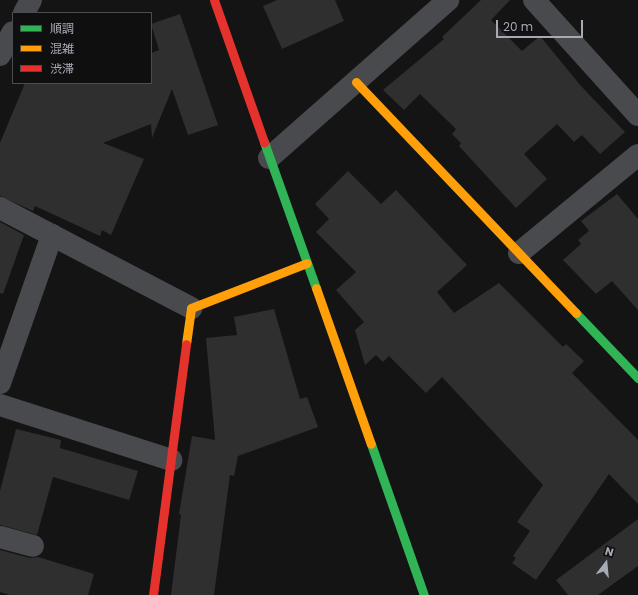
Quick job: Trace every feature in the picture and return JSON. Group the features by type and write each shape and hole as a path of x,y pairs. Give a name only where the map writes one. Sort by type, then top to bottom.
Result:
{"street":[{"path":"25,12 31,0"},
{"path":"214,0 424,595"},
{"path":"270,158 448,0"},
{"path":"534,0 638,115"},
{"path":"0,55 12,34"},
{"path":"356,82 638,378"},
{"path":"519,253 638,155"},
{"path":"0,208 191,308 307,263"},
{"path":"0,383 52,235"},
{"path":"153,595 191,308"},
{"path":"0,405 171,460"},
{"path":"0,537 33,546"}],"building":[{"path":"277,0 335,0 344,21 282,49 263,6"},
{"path":"481,0 510,0 491,20 522,51 540,36 581,86 625,132 600,154 582,135 574,142 557,124 524,154 547,179 516,208 459,146 461,143 452,134 456,129 420,94 404,110 383,90 444,39 442,37"},
{"path":"180,14 218,125 188,135 172,89 152,138 151,124 103,143 144,159 111,235 102,230 100,236 35,206 33,211 0,196 0,143 25,84 152,84 152,53 159,50 152,24"},
{"path":"348,171 381,204 396,190 467,265 437,292 454,313 499,283 563,347 566,344 584,361 572,373 638,440 638,504 609,474 536,580 512,563 516,558 513,556 530,531 517,522 543,485 442,377 426,393 389,356 383,362 376,355 365,365 355,330 364,322 336,290 356,272 316,232 329,219 315,204"},
{"path":"617,194 638,219 638,310 612,281 596,294 563,260 581,244 578,240 589,231 581,221"},
{"path":"0,222 24,235 3,294 0,293"},
{"path":"274,309 300,399 307,397 318,427 238,456 234,476 230,475 214,595 171,595 181,515 179,514 192,436 215,440 206,338 237,335 234,317"},
{"path":"16,429 61,440 60,448 138,471 129,500 53,477 37,535 0,525 0,491"},
{"path":"638,519 638,566 598,595 568,595 556,580"},
{"path":"0,550 30,558 38,557 94,574 88,595 10,595 0,592"}],"traffic: fast":[{"path":"264,142 316,288"},
{"path":"576,313 638,378"},
{"path":"371,444 424,595"}],"traffic: slow":[{"path":"356,82 576,313"},
{"path":"186,344 191,308 307,263"},
{"path":"316,288 371,444"}],"traffic: jam":[{"path":"214,0 264,142"},
{"path":"153,595 186,344"}]}
